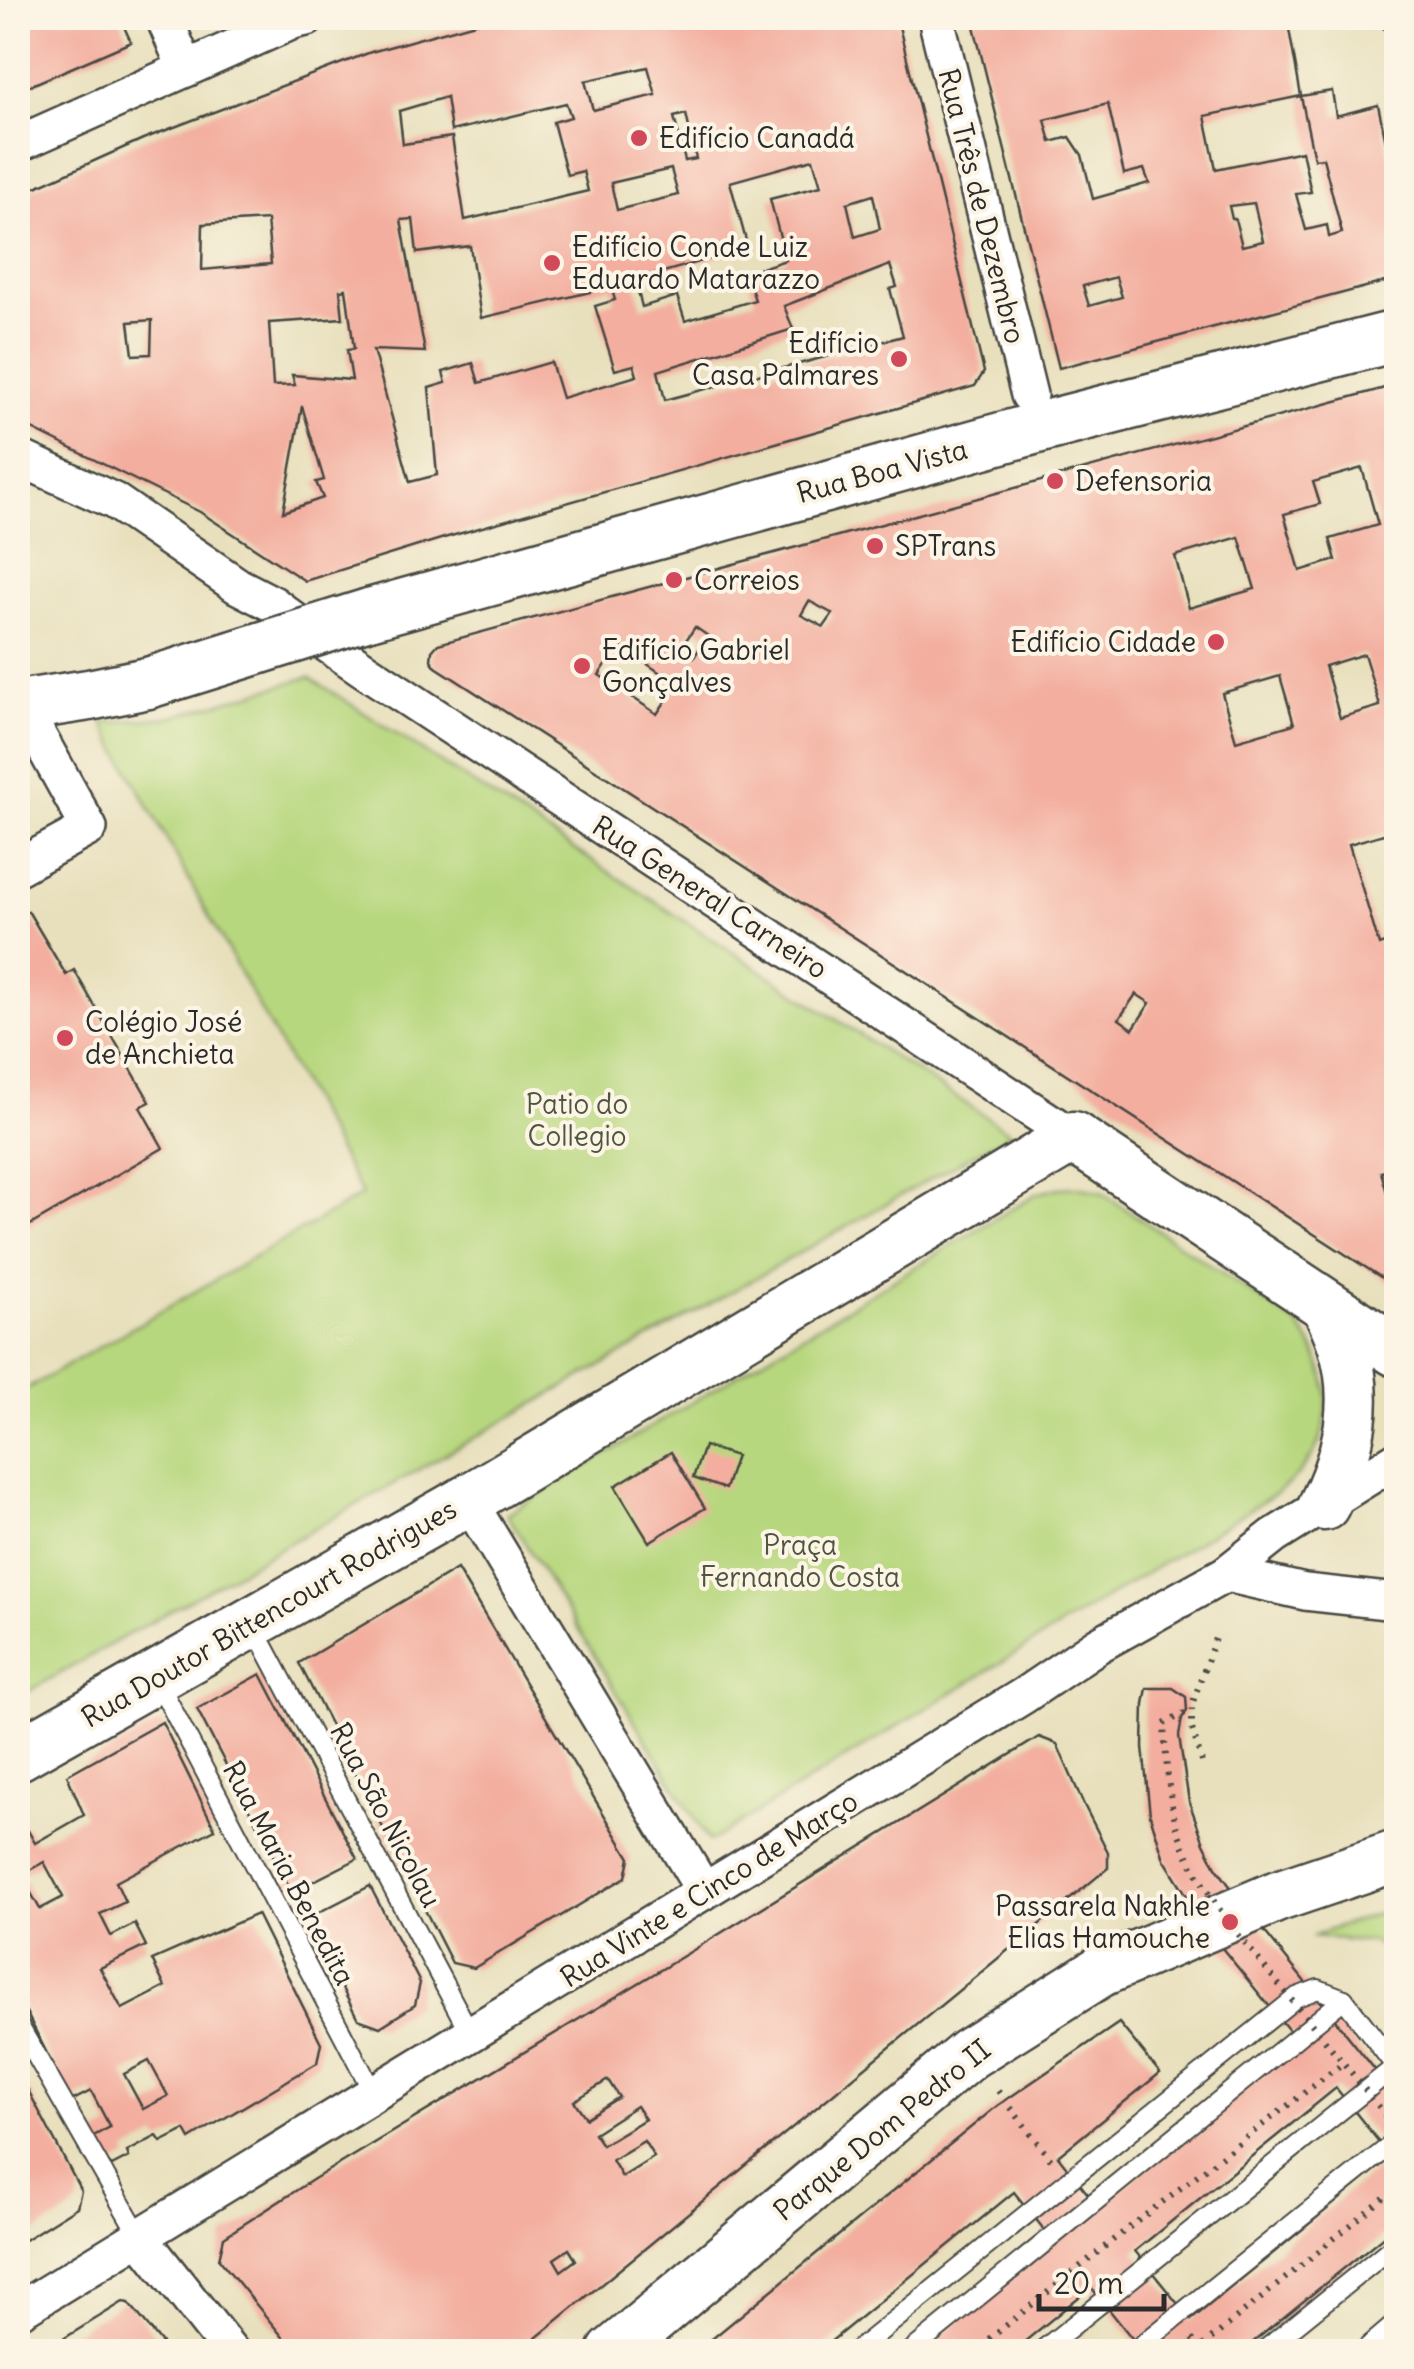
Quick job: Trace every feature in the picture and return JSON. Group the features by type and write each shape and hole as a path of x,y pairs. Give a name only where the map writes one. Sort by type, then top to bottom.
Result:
{"street":[{"path":"164,18 186,70"},
{"path":"18,144 307,18"},
{"name":"Rua Três de Dezembro","path":"936,18 1029,395"},
{"name":"Rua Boa Vista","path":"22,718 369,614 1037,428 1396,336"},
{"name":"Rua General Carneiro","path":"18,457 114,502 238,586 273,604 362,668 1396,1351"},
{"path":"18,867 88,828 22,718"},
{"path":"704,1891 468,1500 1074,1137"},
{"path":"1324,1505 1347,1448 1352,1400 1344,1346 1328,1307"},
{"name":"Rua Vinte e Cinco de Março","path":"18,2311 1023,1696 1098,1645 1226,1574 1274,1536 1396,1460"},
{"name":"Rua Doutor Bittencourt Rodrigues","path":"18,1755 468,1500"},
{"path":"1226,1574 1305,1592 1396,1602"},
{"name":"Parque Dom Pedro II","path":"613,2352 969,2054 1101,1971 1278,1896 1396,1856"},
{"path":"140,2236 231,2352"}],"lane":[{"name":"Rua São Nicolau","path":"252,1622 471,2035"},
{"name":"Rua Maria Benedita","path":"156,1678 374,2094"},
{"path":"854,2352 1297,1997 1318,1989 1344,1999 1396,2066 1040,2352"},
{"path":"910,2352 1344,1999"},
{"path":"18,2024 140,2236"},
{"path":"1133,2352 1396,2141"},
{"path":"1262,2352 1396,2244"},
{"path":"1362,2352 1396,2324"}],"path":[{"path":"1202,1762 1192,1729 1192,1705 1215,1638"},
{"path":"1185,1713 1164,1724 1178,1830 1191,1860 1243,1941 1396,2128"},
{"path":"969,2054 1035,2140"},
{"path":"974,2352 1344,2063"},
{"path":"1195,2352 1396,2188"}],"green space":[{"name":"Patio do Collegio","path":"309,677 1011,1133 18,1697 18,1394 362,1195 103,723 171,717"},
{"name":"Praça Fernando Costa","path":"1080,1187 1102,1193 1296,1323 1311,1344 1326,1389 1327,1411 1313,1454 1280,1491 709,1842 507,1514 1036,1194"},
{"path":"1396,1907 1396,1953 1372,1942 1312,1936"}],"building":[{"path":"18,18 120,18 131,42 18,91"},
{"path":"493,18 897,18 984,372 975,386 305,581 200,512 18,422 18,195 143,139 371,52","holes":["648,67 656,95 593,110 585,81","446,97 451,131 566,103 571,117 553,122 567,175 583,171 588,191 465,220 452,137 403,144 399,111","686,114 696,159 685,161 674,117","813,159 821,186 770,199 786,260 746,273 755,300 685,321 677,296 642,307 635,280 748,248 730,182","671,169 678,195 617,210 611,183","873,195 880,229 855,237 847,203","413,219 417,253 470,246 481,318 611,287 615,300 595,306 615,370 634,365 637,376 562,398 551,362 479,383 473,363 443,372 446,383 429,388 437,475 410,482 373,350 425,352 401,220","267,220 271,264 202,270 203,224","890,265 897,287 890,289 903,336 665,400 658,371 793,329 784,306","346,289 354,349 347,350 352,380 292,375 295,385 273,386 269,323 343,318 340,290","152,320 151,354 133,355 129,322","302,406 324,480 316,482 323,498 283,512"]},
{"path":"972,18 1164,18 1166,24 1184,21 1185,25 1221,18 1287,18 1301,96 1332,91 1336,116 1378,105 1390,160 1396,160 1396,279 1059,368","holes":["1301,96 1315,159 1323,158 1342,233 1329,237 1327,225 1306,230 1296,194 1311,192 1302,151 1216,169 1205,116","1108,104 1124,174 1144,169 1149,183 1093,199 1082,155 1070,137 1051,142 1045,120","1254,203 1263,241 1242,246 1229,206","1116,277 1122,297 1089,306 1083,286"]},
{"path":"1369,18 1396,18 1396,37 1386,30"},
{"path":"1396,385 1396,848 1392,849 1387,833 1349,844 1379,945 1396,939 1396,1168 1381,1172 1396,1217 1396,1287 436,667 431,660 438,644","holes":["1362,468 1378,525 1330,539 1336,560 1300,571 1284,514 1320,504 1313,482","1239,537 1255,589 1189,608 1175,556","809,601 833,614 824,627 801,615","695,627 708,636 694,657 680,649","619,645 677,684 657,714 599,675","1364,654 1380,706 1340,718 1325,666","1280,676 1294,724 1236,741 1222,693","1136,994 1150,1003 1133,1029 1119,1019"]},
{"name":"Colégio José de Anchieta","path":"28,911 66,975 74,970 150,1102 140,1107 163,1148 18,1232 18,917"},
{"path":"704,1446 736,1456 725,1489 693,1478"},
{"path":"671,1452 705,1508 649,1542 615,1486"},
{"path":"457,1569 630,1858 626,1877 474,1968 452,1963 299,1663"},
{"path":"261,1674 357,1859 292,1892 197,1709"},
{"path":"1147,1688 1173,1688 1186,1697 1187,1711 1179,1736 1189,1802 1216,1867 1396,2096 1396,2226 1241,2352 1143,2352 1091,2287 1012,2352 921,2352 1054,2242 1014,2192 818,2352 696,2352 997,2106 1119,2023 1160,2073 1058,2156 1098,2207 1300,2044 1213,1937 1164,1859 1150,1815 1143,1747","holes":["1336,2088 1391,2157 1191,2320 1135,2251"]},
{"path":"162,1722 215,1829 116,1882 125,1902 100,1914 111,1936 135,1924 146,1946 100,1968 122,2009 165,1987 152,1960 257,1914 321,2043 317,2063 190,2139 185,2130 161,2142 157,2136 106,2169 90,2138 110,2127 91,2091 71,2101 18,1996 18,1831 26,1827 35,1843 84,1815 67,1775","holes":["44,1862 63,1897 40,1909 21,1875","149,2061 168,2096 143,2109 124,2074"]},
{"path":"1039,1737 1057,1744 1108,1852 1108,1868 519,2352 295,2352 219,2259 224,2237","holes":["608,2080 619,2097 586,2118 574,2101","636,2106 645,2119 602,2145 594,2133","644,2141 654,2157 622,2177 612,2160","569,2249 576,2260 561,2271 554,2259"]},
{"path":"370,1886 420,1983 415,2005 380,2027 358,2019 306,1919"},
{"path":"18,2071 81,2191 77,2207 18,2244"},
{"path":"123,2302 129,2303 169,2352 42,2352"}],"place":[{"name":"Edifício Canadá","path":"639,138"},
{"name":"Edifício Conde Luiz Eduardo Matarazzo","path":"552,263"},
{"name":"Edifício Casa Palmares","path":"899,359"},
{"name":"Defensoria","path":"1055,481"},
{"name":"SPTrans","path":"875,546"},
{"name":"Correios","path":"674,580"},
{"name":"Edifício Cidade","path":"1216,642"},
{"name":"Edifício Gabriel Gonçalves","path":"582,666"},
{"name":"Colégio José de Anchieta","path":"65,1038"},
{"name":"Passarela Nakhle Elias Hamouche","path":"1230,1922"}]}
